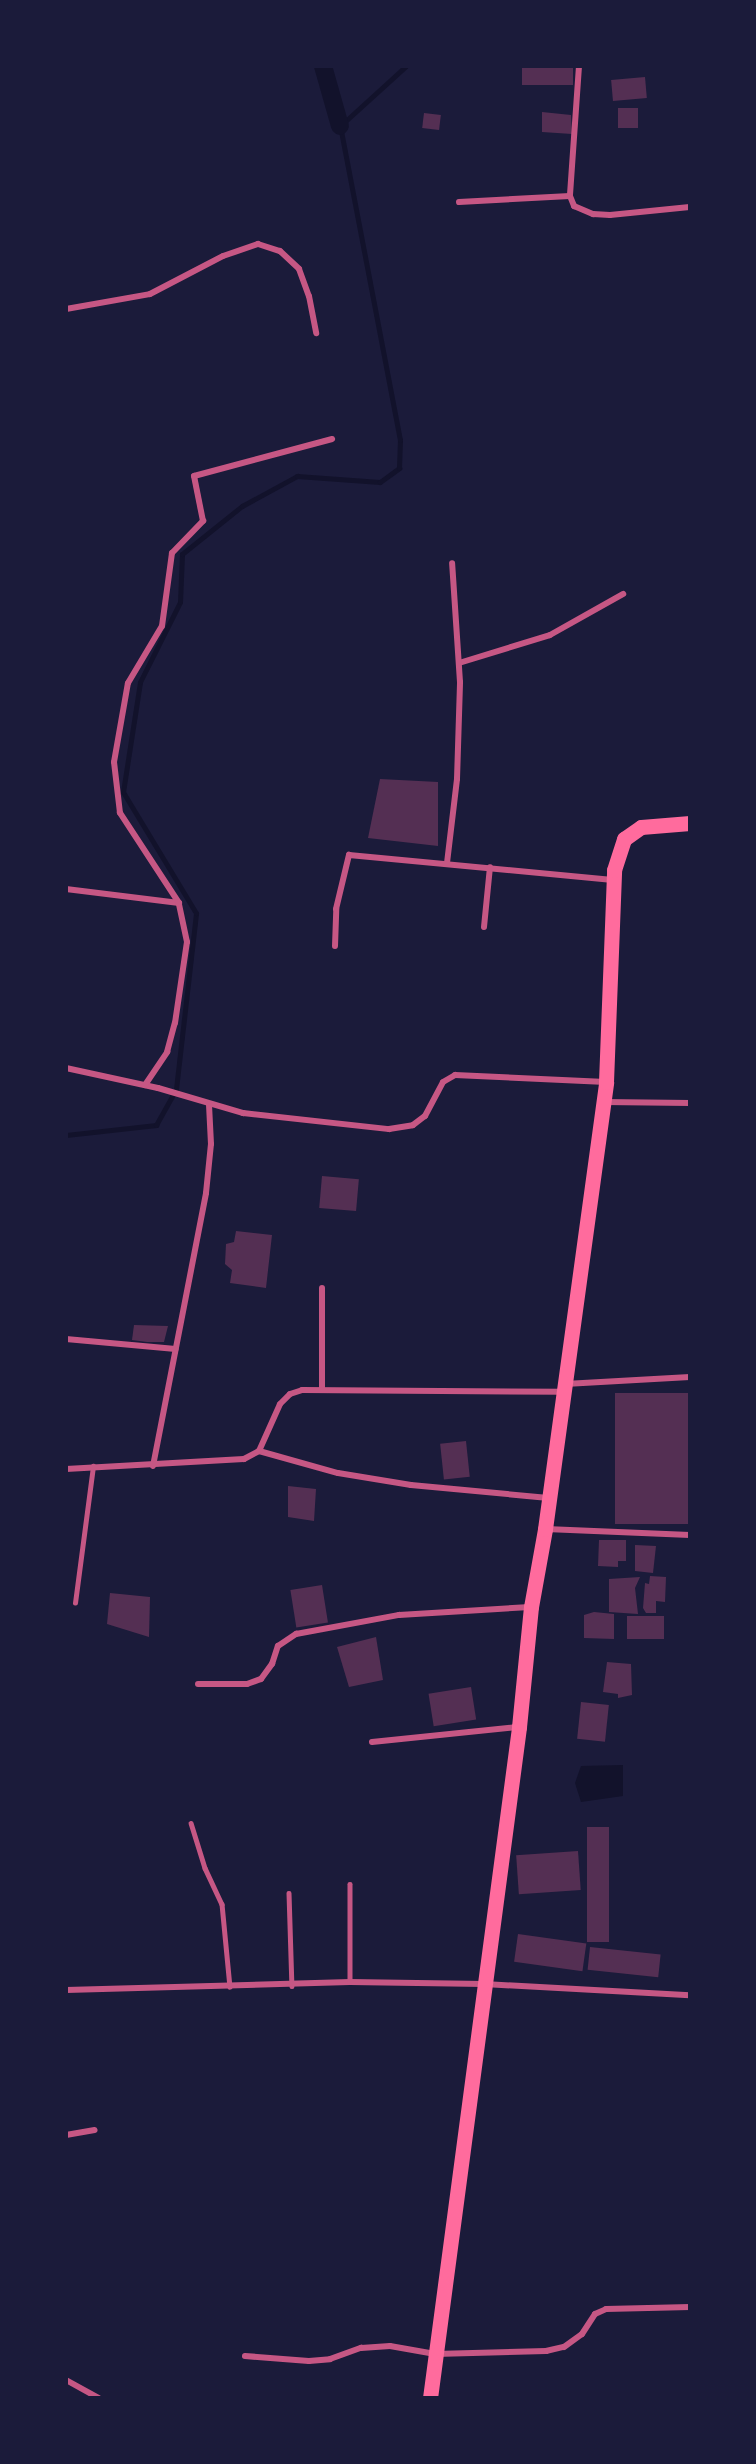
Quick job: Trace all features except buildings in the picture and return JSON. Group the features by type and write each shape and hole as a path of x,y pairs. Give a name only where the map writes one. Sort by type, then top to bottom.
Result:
{"main road":[{"path":"430,2398 519,1727 531,1607 545,1529 604,1102 614,880 624,839 641,827 690,823"}],"street":[{"path":"579,66 570,196 574,206 593,214 690,207"},
{"path":"459,202 570,196"},
{"path":"66,309 150,294 223,256 258,244 280,251 299,269 309,296 316,333"},
{"path":"145,1085 167,1052 175,1023 187,942 179,903 120,813 114,762 128,683 166,614 172,553 203,521 192,479 198,474 332,440"},
{"path":"447,863 457,779 459,663 452,563"},
{"path":"459,663 550,635 623,594"},
{"path":"335,946 336,909 349,855 614,880"},
{"path":"484,927 490,867"},
{"path":"66,889 179,903"},
{"path":"66,1068 158,1088 243,1113 389,1130 413,1125 425,1116 443,1082 454,1075 606,1083"},
{"path":"604,1102 690,1103"},
{"path":"153,1466 206,1193 211,1143 209,1104"},
{"path":"322,1288 322,1390"},
{"path":"66,1339 176,1349"},
{"path":"66,1469 93,1466 215,1463 244,1459 259,1451 280,1404 290,1394 322,1390 564,1388 690,1377"},
{"path":"259,1451 338,1473 411,1485 549,1498"},
{"path":"545,1529 690,1534"},
{"path":"198,1684 247,1684 261,1679 272,1664 278,1647 296,1634 399,1615 531,1607"},
{"path":"372,1742 519,1727"},
{"path":"66,1990 292,1986 350,1982 484,1984 690,1995"},
{"path":"66,2135 95,2130"},
{"path":"245,2356 309,2361 330,2359 361,2348 390,2346 435,2354 546,2351 564,2347 582,2334 595,2314 606,2309 690,2307"},
{"path":"66,2380 98,2398"}],"lane":[{"path":"75,1603 93,1466"},
{"path":"191,1823 205,1868 222,1904 230,1987"},
{"path":"350,1884 350,1982"},
{"path":"289,1893 292,1986"}],"shaded area":[{"path":"623,1765 623,1796 581,1802 575,1783 581,1766"}],"waterway":[{"path":"323,66 340,126"},
{"path":"66,1135 156,1125 176,1089 196,913 123,792 140,682 180,602 182,554 242,506 297,476 380,482 399,468 400,440 340,126 406,66"}]}
